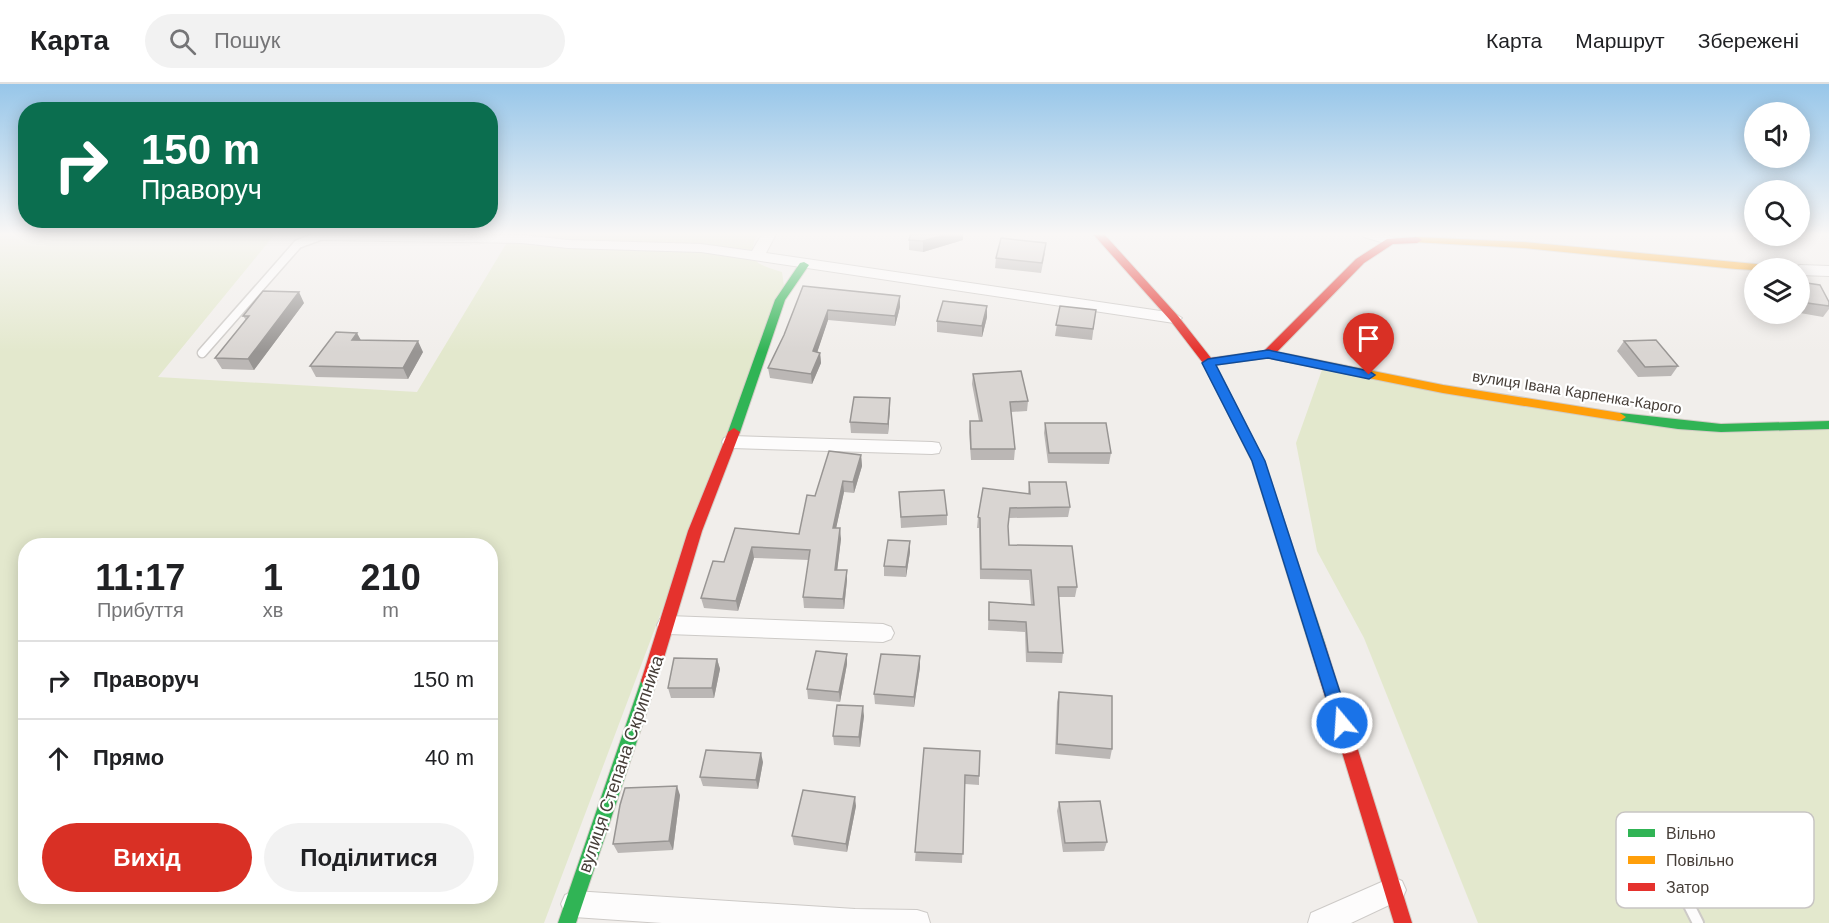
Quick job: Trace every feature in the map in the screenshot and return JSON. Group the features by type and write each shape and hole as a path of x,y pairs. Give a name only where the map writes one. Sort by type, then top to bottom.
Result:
{"street":[{"name":"вулиця Степана Скрипника","path":"798,273 780,300 731,442 695,531 668,625 571,913 855,923 918,923"},
{"path":"861,273 1174,318"},
{"path":"1133,273 1174,318 1208,363 1258,461 1356,766 1403,923"},
{"path":"1208,363 1268,354 1348,273"},
{"name":"вулиця Івана Карпенка-Карого","path":"1268,354 1323,367 1532,404 1678,425 1721,428 1829,425"},
{"path":"731,442 932,448"},
{"path":"668,625 883,633"},
{"path":"1321,923 1393,890"}],"lane":[{"path":"202,353 272,273"},
{"path":"1690,908 1698,923"}],"green space":[{"path":"0,273 243,273 158,377 417,392 488,273 782,273 784,286 544,923 0,923"},
{"path":"1323,367 1678,425 1829,425 1829,923 1478,923 1364,638 1317,551 1296,443"}],"building":[{"path":"1810,284 1820,285 1829,306 1810,303"},
{"path":"803,286 900,296 895,316 828,310 813,351 820,353 811,374 768,368"},
{"path":"263,291 299,292 248,359 215,358 249,316 243,316"},
{"path":"943,301 987,306 982,326 937,321"},
{"path":"1060,306 1096,310 1093,329 1056,325"},
{"path":"336,332 357,333 352,340 418,341 403,368 310,366"},
{"path":"1656,340 1678,366 1645,367 1624,341"},
{"path":"1021,371 1028,401 1010,402 1015,449 971,449 970,421 982,421 973,374"},
{"path":"854,397 890,398 888,424 850,422"},
{"path":"1045,423 1106,423 1111,453 1049,453"},
{"path":"829,451 861,455 853,482 843,481 833,528 840,528 835,570 847,570 843,599 803,597 810,550 752,547 736,601 701,598 713,561 724,562 735,528 799,534 807,495 815,496"},
{"path":"1029,482 1066,482 1070,507 1010,508 1008,526 1009,545 1072,546 1077,587 1058,587 1063,653 1028,652 1026,622 989,620 989,602 1034,605 1031,570 981,569 980,518 978,517 983,488 1030,494"},
{"path":"944,490 947,515 901,517 899,492"},
{"path":"888,540 910,541 906,567 884,566"},
{"path":"816,651 847,654 839,692 807,689"},
{"path":"881,654 920,656 914,697 874,694"},
{"path":"674,658 717,659 712,688 668,688"},
{"path":"1059,692 1112,696 1112,749 1057,744"},
{"path":"837,705 863,706 859,737 833,736"},
{"path":"924,748 980,751 979,776 965,775 963,854 915,852"},
{"path":"706,750 761,753 756,780 700,777"},
{"path":"677,786 669,841 613,844 625,788"},
{"path":"803,790 855,797 846,844 792,836"},
{"path":"1100,801 1107,842 1065,843 1059,802"}],"traffic: fast":[{"path":"734,432 780,300 798,273"},
{"path":"1620,417 1721,428 1829,425"},
{"path":"1237,419 1258,461 1317,644"},
{"path":"567,923 649,681"}],"traffic: slow":[{"path":"1268,354 1443,389 1620,417"}],"traffic: jam":[{"path":"1133,273 1174,318 1208,362 1237,419"},
{"path":"1208,362 1268,354 1348,273"},
{"path":"649,681 695,531 734,432"},
{"path":"1317,644 1403,923"}],"route":[{"path":"1342,723 1258,461 1208,363 1268,354 1369,375"}]}
